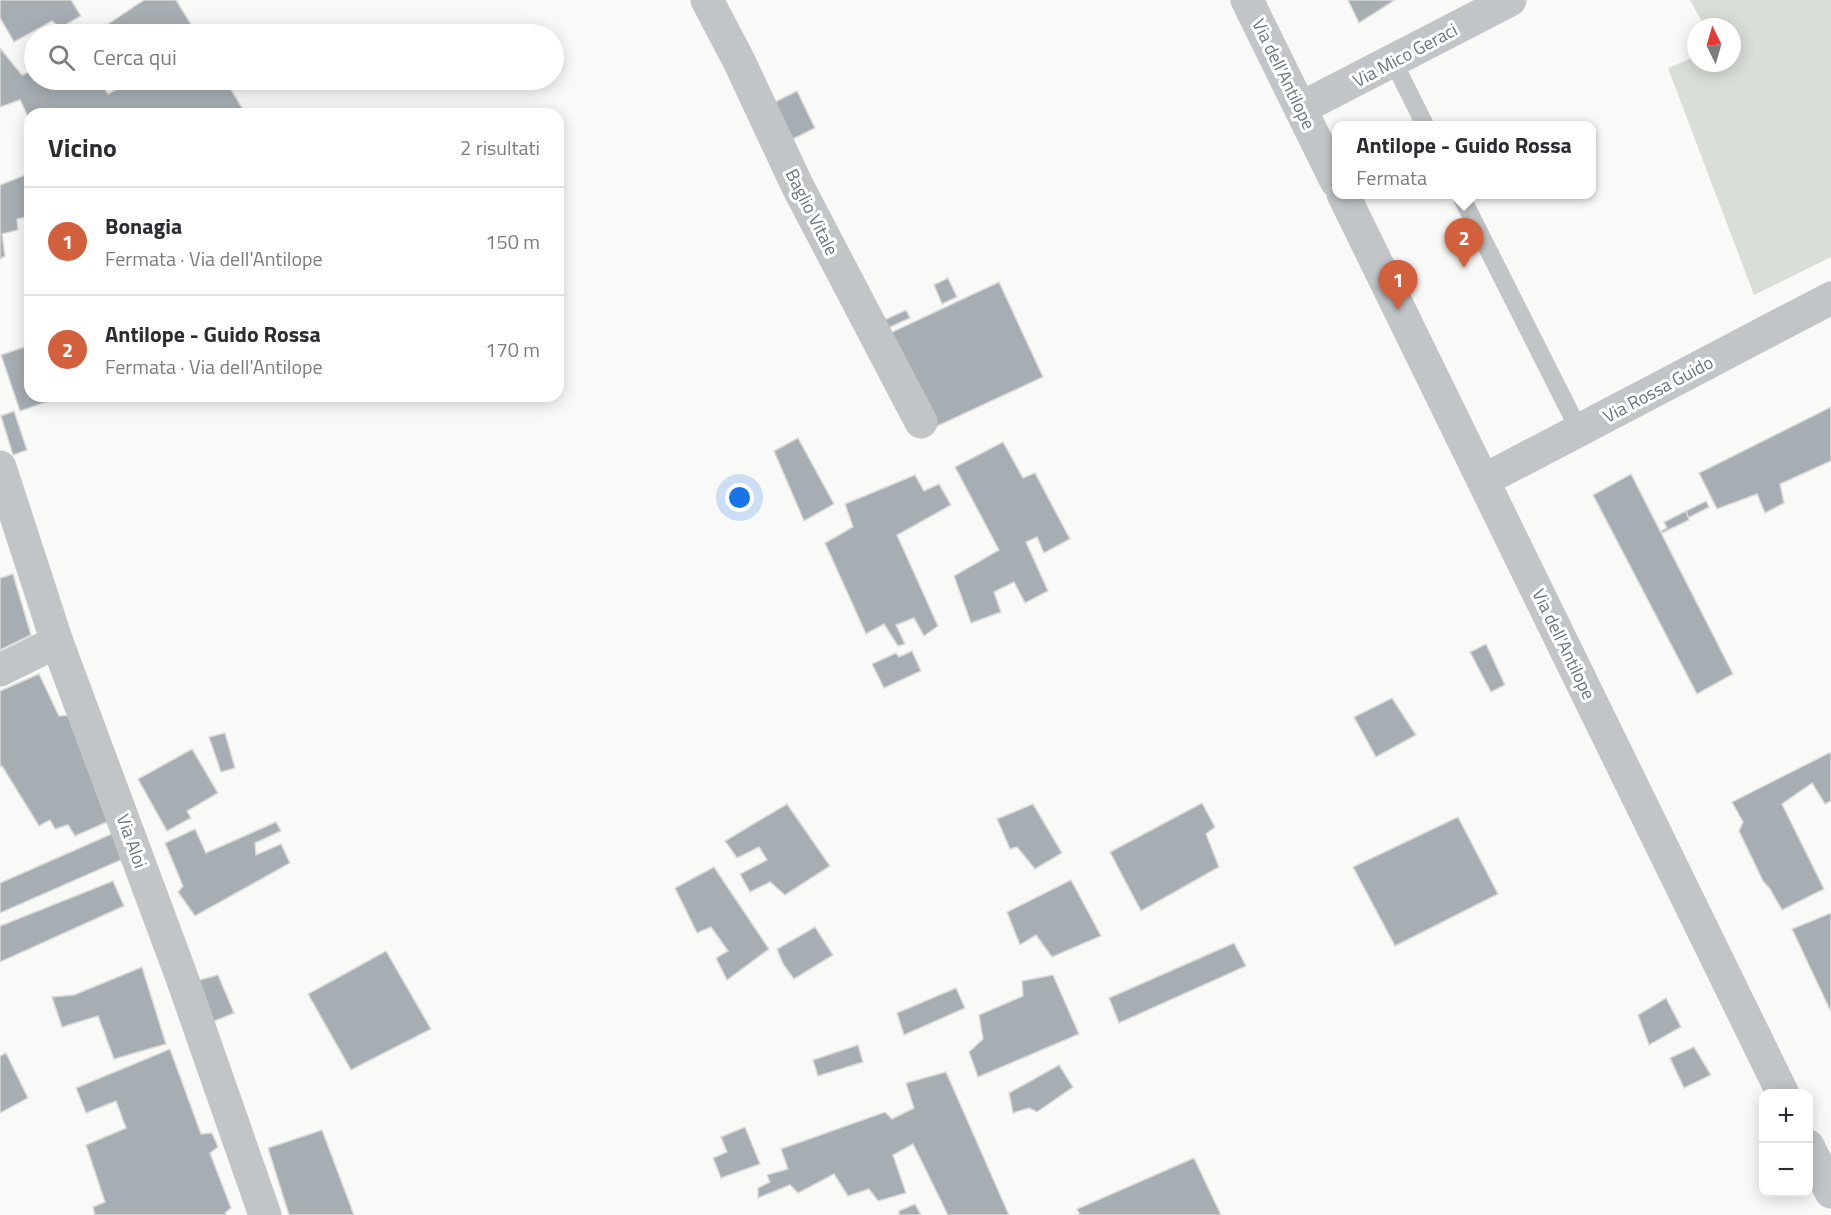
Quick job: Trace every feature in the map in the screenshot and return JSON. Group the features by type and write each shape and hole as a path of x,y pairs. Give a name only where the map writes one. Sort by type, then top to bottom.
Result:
{"street":[{"name":"Baglio Vitale","path":"707,0 739,61 797,185 921,422"},
{"name":"Via dell'Antilope","path":"1247,0 1332,173"},
{"name":"Via Mico Geraci","path":"1300,108 1510,0"},
{"name":"Via dell'Antilope","path":"1345,199 1781,1089"},
{"name":"Via Rossa Guido","path":"1484,480 1831,298"},
{"name":"Via Aloi","path":"0,467 57,642 181,975 265,1215"},
{"path":"0,670 57,642"},
{"path":"1813,1154 1831,1192"}],"lane":[{"path":"1393,61 1423,121"},
{"path":"1462,199 1579,430"}],"shaded area":[{"path":"1690,0 1831,0 1831,257 1754,295 1668,68 1687,60 1687,72 1741,72 1741,18 1700,18"}],"building":[{"path":"0,0 71,0 81,16 67,24 55,24 52,21 47,24 24,24 24,36 14,42 0,18"},
{"path":"144,0 176,0 191,24 108,24"},
{"path":"1348,0 1395,0 1359,23"},
{"path":"0,48 22,75 24,74 24,90 105,90 108,94 116,90 231,90 242,108 24,108 20,100 0,107"},
{"path":"797,91 815,128 789,141 776,104 777,101"},
{"path":"24,175 24,217 17,219 18,230 2,234 5,256 0,259 0,185"},
{"path":"948,278 957,297 942,304 934,285"},
{"path":"999,282 1043,377 933,428 890,333"},
{"path":"906,310 910,318 886,329 882,321"},
{"path":"24,347 24,402 46,402 20,411 1,355"},
{"path":"1831,407 1831,461 1780,484 1784,503 1765,513 1757,494 1717,509 1699,473"},
{"path":"14,411 27,450 13,455 1,416"},
{"path":"798,438 834,504 804,521 774,451"},
{"path":"1003,442 1023,478 1035,473 1070,539 1044,553 1037,537 1026,542 1048,591 1025,603 1014,582 994,592 1001,612 971,623 954,576 999,550 955,467"},
{"path":"1631,474 1733,674 1697,694 1593,495"},
{"path":"915,475 924,491 939,484 951,505 897,535 938,626 924,636 914,618 896,625 905,644 898,646 884,624 866,634 825,543 853,527 845,504"},
{"path":"1706,501 1709,507 1688,518 1686,511"},
{"path":"1686,511 1689,520 1662,533 1661,531 1667,528 1664,522"},
{"path":"13,574 31,635 0,650 0,578"},
{"path":"1486,644 1505,685 1491,692 1470,652"},
{"path":"912,651 921,671 884,688 872,664 896,653 899,657"},
{"path":"39,674 59,716 71,715 116,818 75,836 68,825 55,829 50,820 39,826 2,766 0,767 0,691"},
{"path":"1392,698 1416,735 1376,757 1354,717"},
{"path":"225,733 235,768 221,772 209,737"},
{"path":"192,749 218,793 187,811 191,818 167,831 138,779"},
{"path":"1831,752 1831,801 1825,804 1812,783 1782,804 1824,889 1782,910 1763,881 1739,831 1743,822 1732,802"},
{"path":"1202,803 1215,827 1206,834 1219,867 1141,911 1110,852"},
{"path":"787,804 830,866 785,895 770,882 750,892 740,874 767,860 759,847 737,858 725,841"},
{"path":"1033,804 1062,853 1035,869 1017,847 1010,849 997,819"},
{"path":"1458,817 1498,894 1395,946 1353,867"},
{"path":"276,822 281,831 255,843 256,855 281,844 290,863 195,916 178,892 183,886 165,843 195,829 206,853"},
{"path":"116,832 130,856 0,913 0,883"},
{"path":"714,867 769,949 727,980 716,958 728,951 711,927 697,933 675,888"},
{"path":"1071,880 1101,936 1052,957 1036,935 1020,945 1007,912"},
{"path":"113,881 124,906 0,962 0,926"},
{"path":"1831,913 1831,1012 1792,929"},
{"path":"815,927 833,955 794,979 783,964 777,949"},
{"path":"1234,943 1246,966 1119,1023 1109,998"},
{"path":"386,951 431,1029 351,1070 308,994"},
{"path":"142,967 166,1044 114,1059 98,1016 62,1027 52,997 74,995"},
{"path":"218,975 234,1013 212,1022 196,981"},
{"path":"1053,975 1079,1034 978,1077 969,1052 983,1039 979,1015 1023,996 1022,981"},
{"path":"956,988 965,1008 904,1035 897,1013"},
{"path":"1666,998 1681,1027 1649,1045 1638,1015"},
{"path":"858,1045 863,1062 818,1076 813,1060"},
{"path":"1694,1047 1711,1075 1684,1088 1670,1058"},
{"path":"170,1049 201,1134 212,1133 218,1147 210,1153 231,1208 225,1213 226,1215 95,1215 93,1207 105,1202 86,1145 126,1128 116,1101 86,1113 76,1088"},
{"path":"6,1053 28,1098 0,1113 0,1056"},
{"path":"1059,1065 1073,1087 1037,1112 1029,1108 1013,1113 1009,1093"},
{"path":"946,1072 1009,1215 948,1215 913,1144 893,1155 906,1193 878,1201 869,1189 848,1196 834,1174 798,1193 790,1185 758,1198 758,1188 770,1182 767,1175 788,1169 781,1149 885,1112 892,1119 914,1108 906,1083"},
{"path":"745,1127 760,1164 721,1178 713,1158 727,1152 721,1137"},
{"path":"322,1130 354,1215 289,1215 268,1148"},
{"path":"1194,1158 1221,1215 1080,1215 1077,1209"},
{"path":"915,1204 921,1215 899,1215 899,1211"}],"place":[{"name":"Antilope - Guido Rossa","path":"1464,268"},
{"name":"Bonagia","path":"1398,310"}]}
